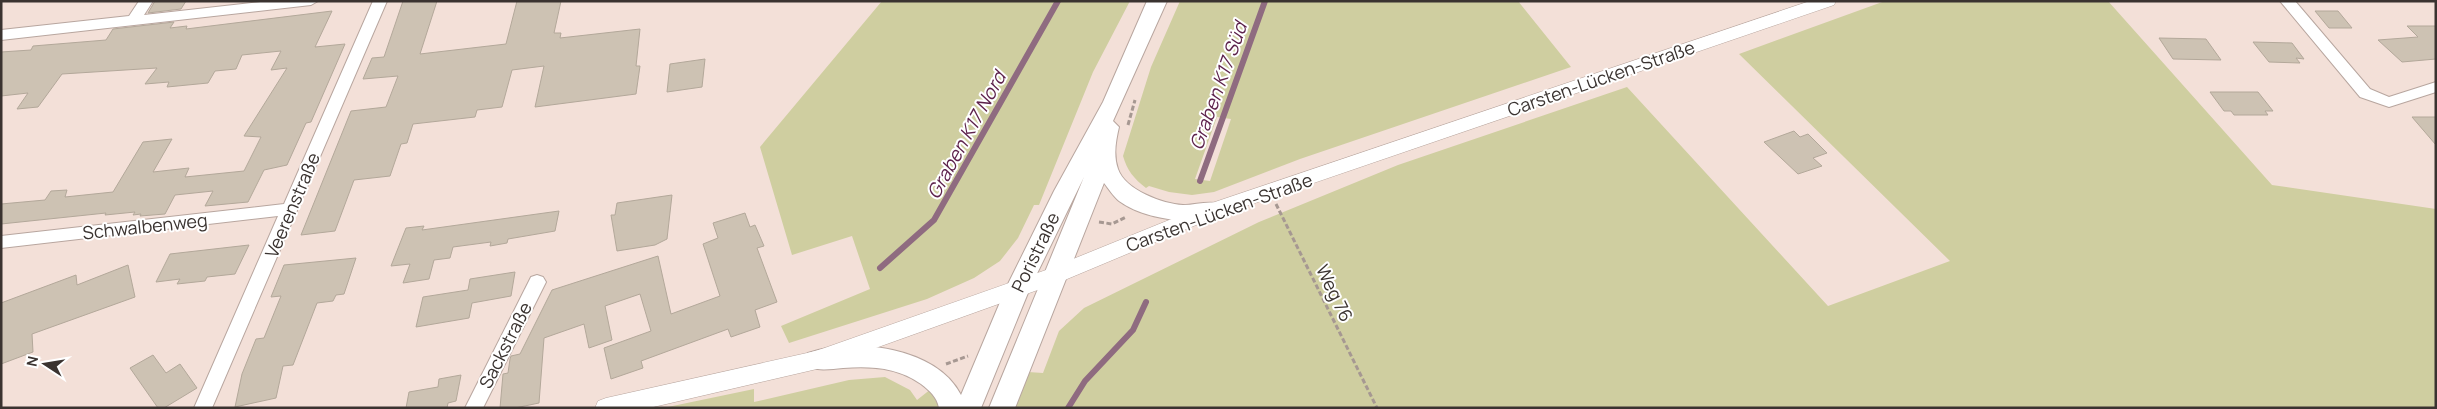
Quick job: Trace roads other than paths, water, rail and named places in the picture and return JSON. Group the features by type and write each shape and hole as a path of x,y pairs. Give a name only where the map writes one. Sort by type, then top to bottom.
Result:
{"main road":[{"name":"Poristraße","path":"968,408 1018,288 1065,191 1113,102 1157,1"},
{"name":"Poristraße","path":"1002,408 1053,276 1079,219 1105,148 1113,102"},
{"path":"1105,148 1106,172 1127,195 1158,209 1183,212 1213,210"},
{"path":"817,360 886,358 908,364 932,379 945,390 952,408"}],"street":[{"path":"133,21 146,1"},
{"path":"1,35 311,1"},
{"name":"Veerenstraße","path":"203,408 380,1"},
{"name":"Carsten-Lücken-Straße","path":"606,408 817,360 1053,276 1213,210 1828,1"},
{"path":"2287,1 2365,93 2389,102 2436,87"},
{"name":"Schwalbenweg","path":"1,242 290,210"},
{"name":"Sackstraße","path":"474,408 537,282"}],"waterway":[{"name":"Graben K17 Nord","path":"880,268 934,220 1058,1"},
{"name":"Graben K17 Süd","path":"1200,181 1265,1"},
{"name":"Graben K17 Süd","path":"1068,408 1085,381 1133,330 1146,302"}]}
